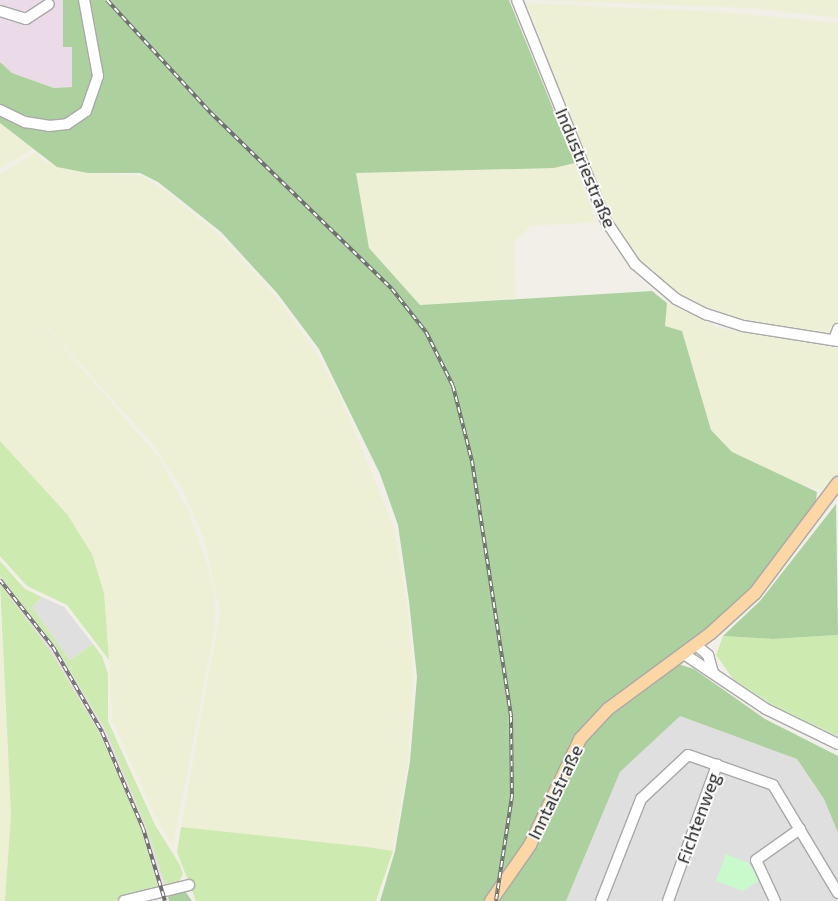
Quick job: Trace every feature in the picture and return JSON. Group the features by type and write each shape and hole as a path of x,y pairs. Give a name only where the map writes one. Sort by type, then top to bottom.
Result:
{"main road":[{"name":"Inntalstraße","path":"491,901 530,846 580,739 608,709 711,632 777,568 838,483"}],"street":[{"path":"0,110 25,122 49,126 67,124 86,111 98,76 84,0"},
{"name":"Industriestraße","path":"518,0 606,221 635,264 676,299 706,314 743,326 836,340"},
{"path":"0,11 26,20 49,4"},
{"path":"836,340 838,329"},
{"path":"711,632 708,655 713,672"},
{"path":"696,644 708,655"},
{"path":"684,654 766,709 838,744"},
{"path":"601,901 645,792 688,755 717,765"},
{"name":"Fichtenweg","path":"668,901 717,765 773,785 838,893"},
{"path":"776,901 756,860 800,829"},
{"path":"124,901 189,885"}],"shaded area":[{"path":"0,0 63,0 63,46 72,46 72,87 54,88 12,73 0,62"},
{"path":"0,576 55,646 106,731 146,827 166,888 159,890 141,828 100,734 50,650 0,584"},
{"path":"42,597 64,607 93,644 70,660 32,607"},
{"path":"680,715 797,759 824,799 838,833 838,901 566,901 620,772"}],"green space":[{"path":"63,0 80,0 95,72 87,104 65,121 25,118 0,105 0,62 12,73 54,88 72,87 72,47 63,47"},
{"path":"86,0 509,0 575,163 554,168 356,173 369,248 420,305 652,291 667,303 665,326 682,331 711,430 732,452 817,492 815,510 752,591 570,748 529,840 486,901 380,901 395,851 410,761 417,677 409,601 398,525 380,474 319,349 277,293 221,232 158,182 140,173 88,173 57,167 0,123 0,113 34,128 87,115 92,108 101,74"},
{"path":"534,0 838,0 838,18 750,8"},
{"path":"526,3 723,12 838,23 838,336 747,323 706,310 671,290 637,260 604,204"},
{"path":"0,123 33,149 0,168"},
{"path":"36,152 46,162 88,173 142,176 165,190 219,235 275,295 315,350 340,396 394,526 407,602 414,676 408,761 393,851 181,827 220,612 204,539 183,491 155,447 24,301 160,459 189,512 215,594 215,628 173,847 158,823 112,720 109,660 67,514 0,441 0,174"},
{"path":"575,163 596,222 531,226 514,242 516,298 420,305 369,248 363,232 356,173 554,168"},
{"path":"667,303 719,328 838,348 838,474 824,491 781,479 732,452 711,430 682,331 665,326"},
{"path":"0,441 67,514 92,554 104,593 109,660 67,605 27,586 0,556"},
{"path":"836,504 838,635 773,639 723,636 760,601"},
{"path":"0,561 25,589 42,597 32,607 70,660 93,644 102,656 108,674 108,721 155,825 180,865 183,874 177,885 166,888 146,827 106,731 55,646 0,576"},
{"path":"0,584 50,650 100,734 141,828 159,890 115,901 5,901 11,815"},
{"path":"0,609 11,815 5,901 0,901"},
{"path":"838,635 838,736 774,706 733,679 716,655 723,636 773,639"},
{"path":"675,663 694,669 765,719 838,756 838,833 824,799 797,759 680,716 620,772 566,901 499,901 567,766 601,720"},
{"path":"181,827 393,851 376,901 196,901 177,852"},
{"path":"726,854 748,863 760,880 743,891 716,881"},
{"path":"185,891 192,901 169,901 167,893"}],"railway":[{"path":"107,0 211,113 392,289 426,332 453,386 472,461 511,717 512,796 496,901"},
{"path":"0,580 53,647 102,732 143,828 165,901"}]}
